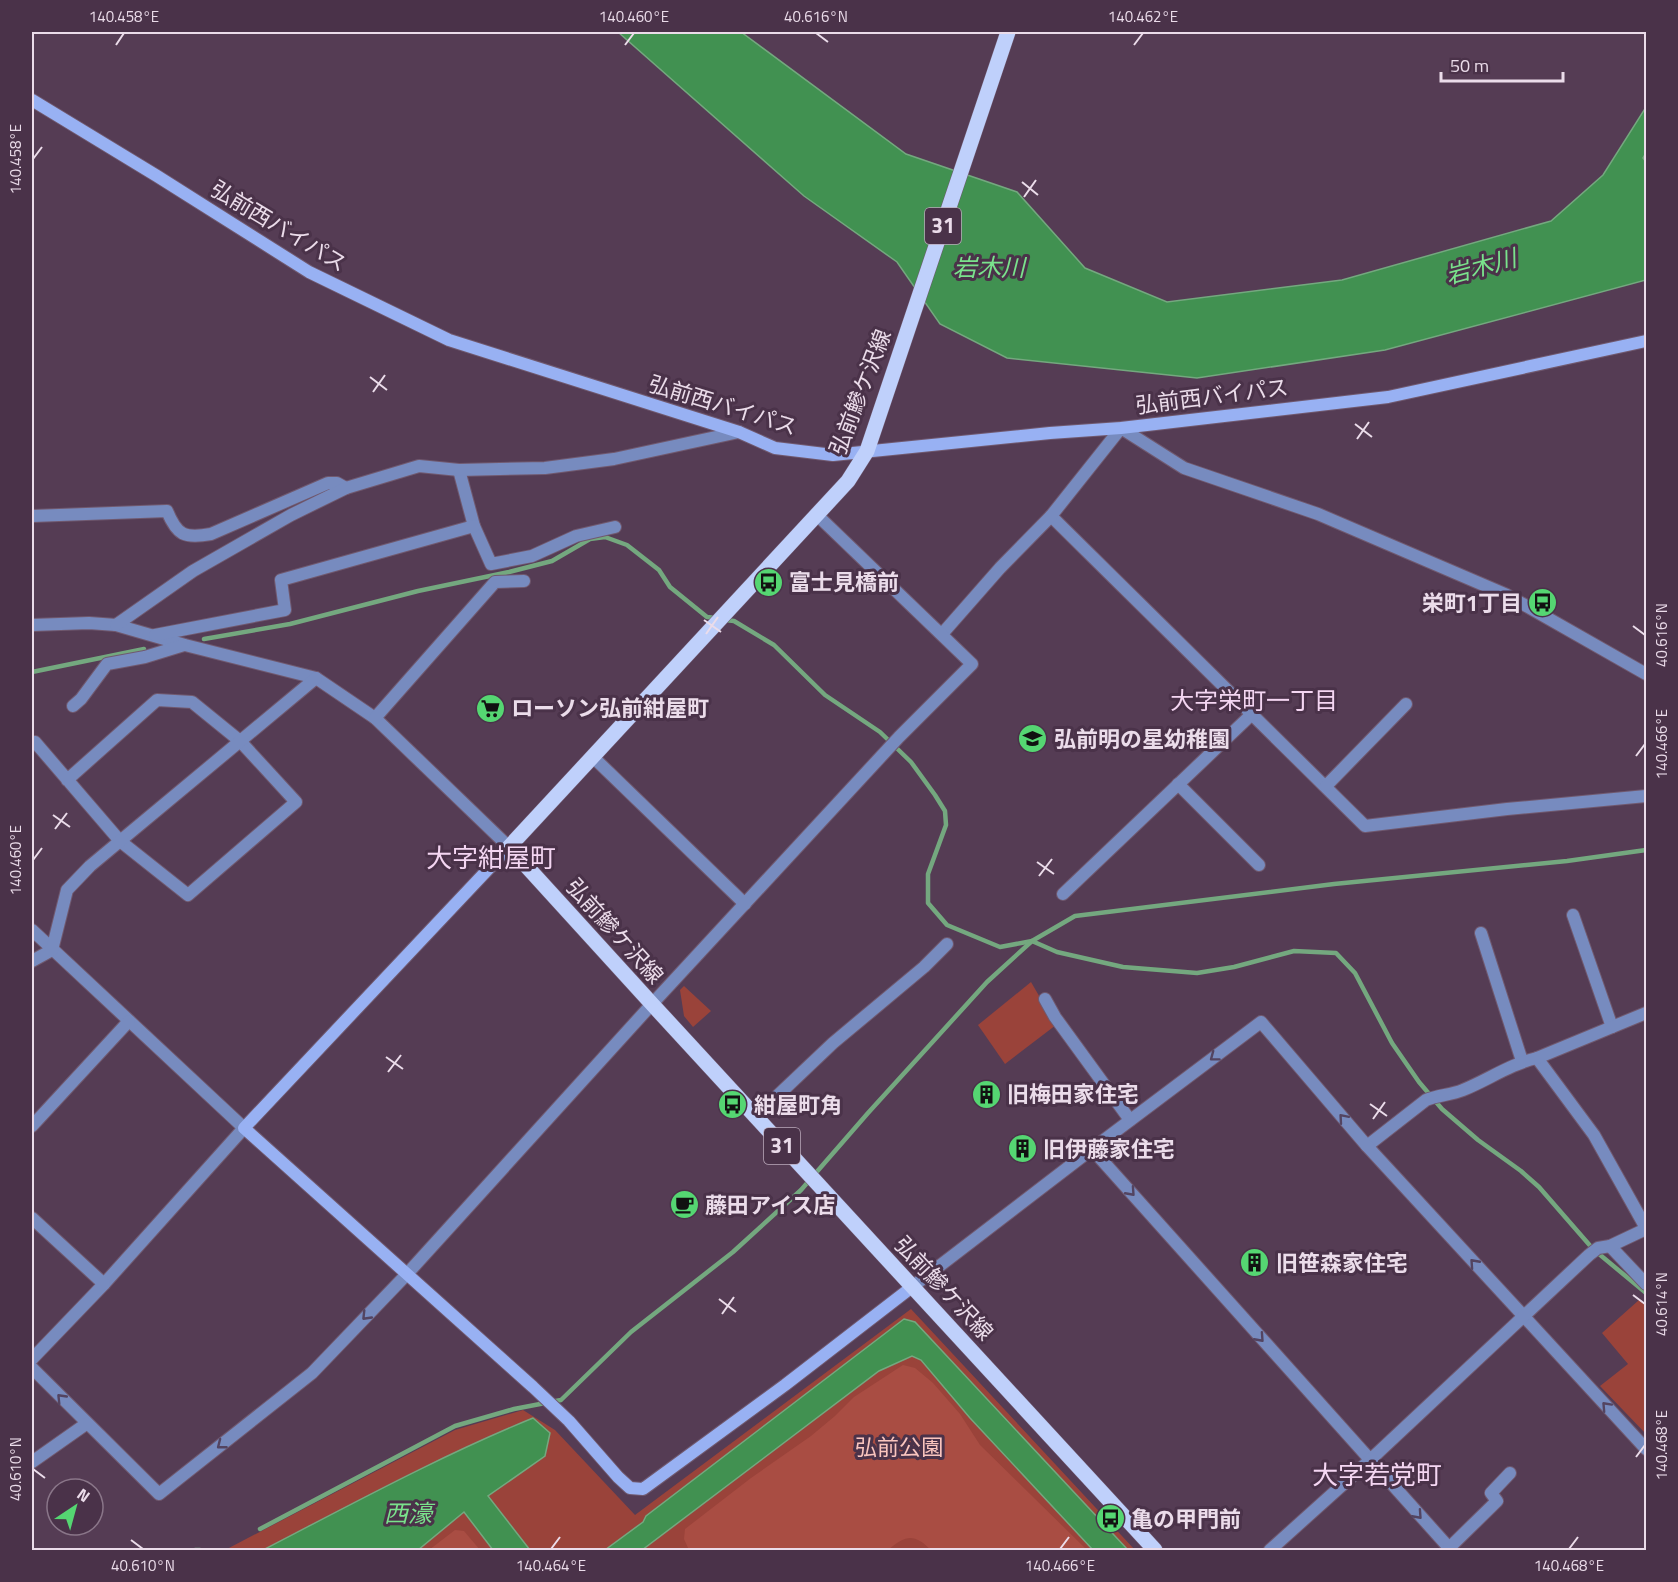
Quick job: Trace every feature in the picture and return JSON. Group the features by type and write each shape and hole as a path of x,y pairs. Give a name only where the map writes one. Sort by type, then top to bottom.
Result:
{"main road":[{"name":"弘前鰺ケ沢線","path":"1008,32 867,451 848,481 509,847 1155,1551"}],"street":[{"name":"弘前西バイパス","path":"32,100 309,272 449,340 739,432 775,448 833,455 1121,428 1388,397 1647,341"},
{"path":"942,634 1000,568 1051,516 1121,428 1184,468 1318,514 1507,596 1647,674"},
{"path":"116,625 193,571 291,515 346,488 419,466 459,470 545,468 614,459 739,432"},
{"path":"459,470 474,526 491,564 532,556 576,536 615,527"},
{"path":"32,516 167,511 173,525 180,532 186,536 198,537 211,534 328,483 337,483 346,488"},
{"path":"32,1368 159,1494 312,1372 407,1274 652,1004 895,742 972,664 816,514"},
{"path":"1051,516 1365,826 1507,808 1647,796"},
{"path":"151,636 285,610 281,580 474,526"},
{"path":"375,718 495,582 524,581"},
{"path":"32,625 89,623 116,625 316,678 375,718 509,847 244,1128 104,1284 32,1359"},
{"path":"73,705 81,699 107,664 145,657 185,645"},
{"path":"32,961 52,950 67,890 90,866 316,678"},
{"path":"34,742 67,780 120,841 189,894 296,802 240,741 192,702 157,700 67,780"},
{"path":"1326,786 1406,704"},
{"path":"1063,894 1251,715"},
{"path":"593,757 745,904"},
{"path":"1178,784 1259,865"},
{"path":"1573,915 1612,1027"},
{"path":"32,930 244,1128 533,1387 569,1421 630,1488 643,1489 785,1385 1261,1022 1367,1146 1647,1449"},
{"path":"1480,933 1522,1061"},
{"path":"755,1117 832,1043 924,967 947,944"},
{"path":"1045,999 1130,1120"},
{"path":"1367,1146 1430,1098 1460,1091 1522,1061 1538,1058 1647,1013"},
{"path":"32,1126 129,1021"},
{"path":"1270,1551 1599,1250 1647,1229 1594,1135 1538,1058"},
{"path":"1092,1149 1450,1549 1497,1501 1491,1493 1510,1473"},
{"path":"32,1218 104,1284"},
{"path":"1599,1250 1647,1284"},
{"path":"32,1462 86,1424"}],"green space":[{"path":"1031,982 1056,1025 1005,1064 978,1025"},
{"path":"684,986 711,1011 693,1027 684,1016 680,990"},
{"path":"1639,1300 1646,1306 1646,1434 1600,1386 1628,1364 1602,1333"},
{"name":"弘前公園","path":"911,1309 1135,1550 216,1550 227,1549 455,1430 523,1410 555,1430 635,1515"},
{"path":"903,1365 915,1368 933,1383 960,1414 980,1445 1087,1550 931,1550 920,1541 910,1538 900,1541 888,1550 689,1550 684,1539 685,1529 751,1478 811,1436 854,1397"},
{"path":"455,1530 464,1531 480,1550 429,1550"}],"water":[{"name":"岩木川","path":"618,32 741,32 906,154 1017,192 1085,268 1167,302 1342,280 1551,221 1603,175 1646,107 1646,153 1643,158 1646,162 1646,280 1385,350 1197,378 1007,358 940,324 897,262 804,196"},
{"path":"904,1319 915,1322 1128,1550 1093,1550 970,1418 921,1360 912,1356 879,1371 642,1550 605,1550 643,1522 646,1516"},
{"name":"西濠","path":"533,1418 550,1433 545,1456 488,1496 530,1550 493,1550 464,1512 418,1550 263,1550 430,1464"}],"waterway":[{"path":"204,639 290,624 418,591 509,572 552,561 590,539 605,537 627,545 659,570 670,587 707,617 716,618"},
{"path":"725,620 734,621 774,645 825,695 880,732 911,762 945,811 946,825 928,874 928,903 947,925 1000,947 1032,941 1057,952 1123,967 1197,973 1234,967 1294,951 1336,953 1355,973 1392,1043 1419,1082 1442,1109 1539,1187 1593,1249 1646,1293"},
{"path":"32,672 144,649"},
{"path":"260,1529 455,1426 514,1409 561,1400 631,1332 733,1252 801,1190 987,982 1032,941 1075,916 1334,884 1567,861 1646,850"},
{"path":"195,1550 200,1550"}],"place":[{"name":"富士見橋前","path":"768,582"},
{"name":"栄町1丁目","path":"1543,603"},
{"name":"ローソン弘前紺屋町","path":"490,708"},
{"name":"弘前明の星幼稚園","path":"1033,739"},
{"name":"旧梅田家住宅","path":"986,1094"},
{"name":"紺屋町角","path":"733,1105"},
{"name":"旧伊藤家住宅","path":"1022,1149"},
{"name":"藤田アイス店","path":"684,1205"},
{"name":"旧笹森家住宅","path":"1255,1263"},
{"name":"亀の甲門前","path":"1110,1519"}],"district":[{"name":"大字栄町一丁目","path":"1254,701"},
{"name":"大字紺屋町","path":"491,858"},
{"name":"大字若党町","path":"1377,1475"}]}
